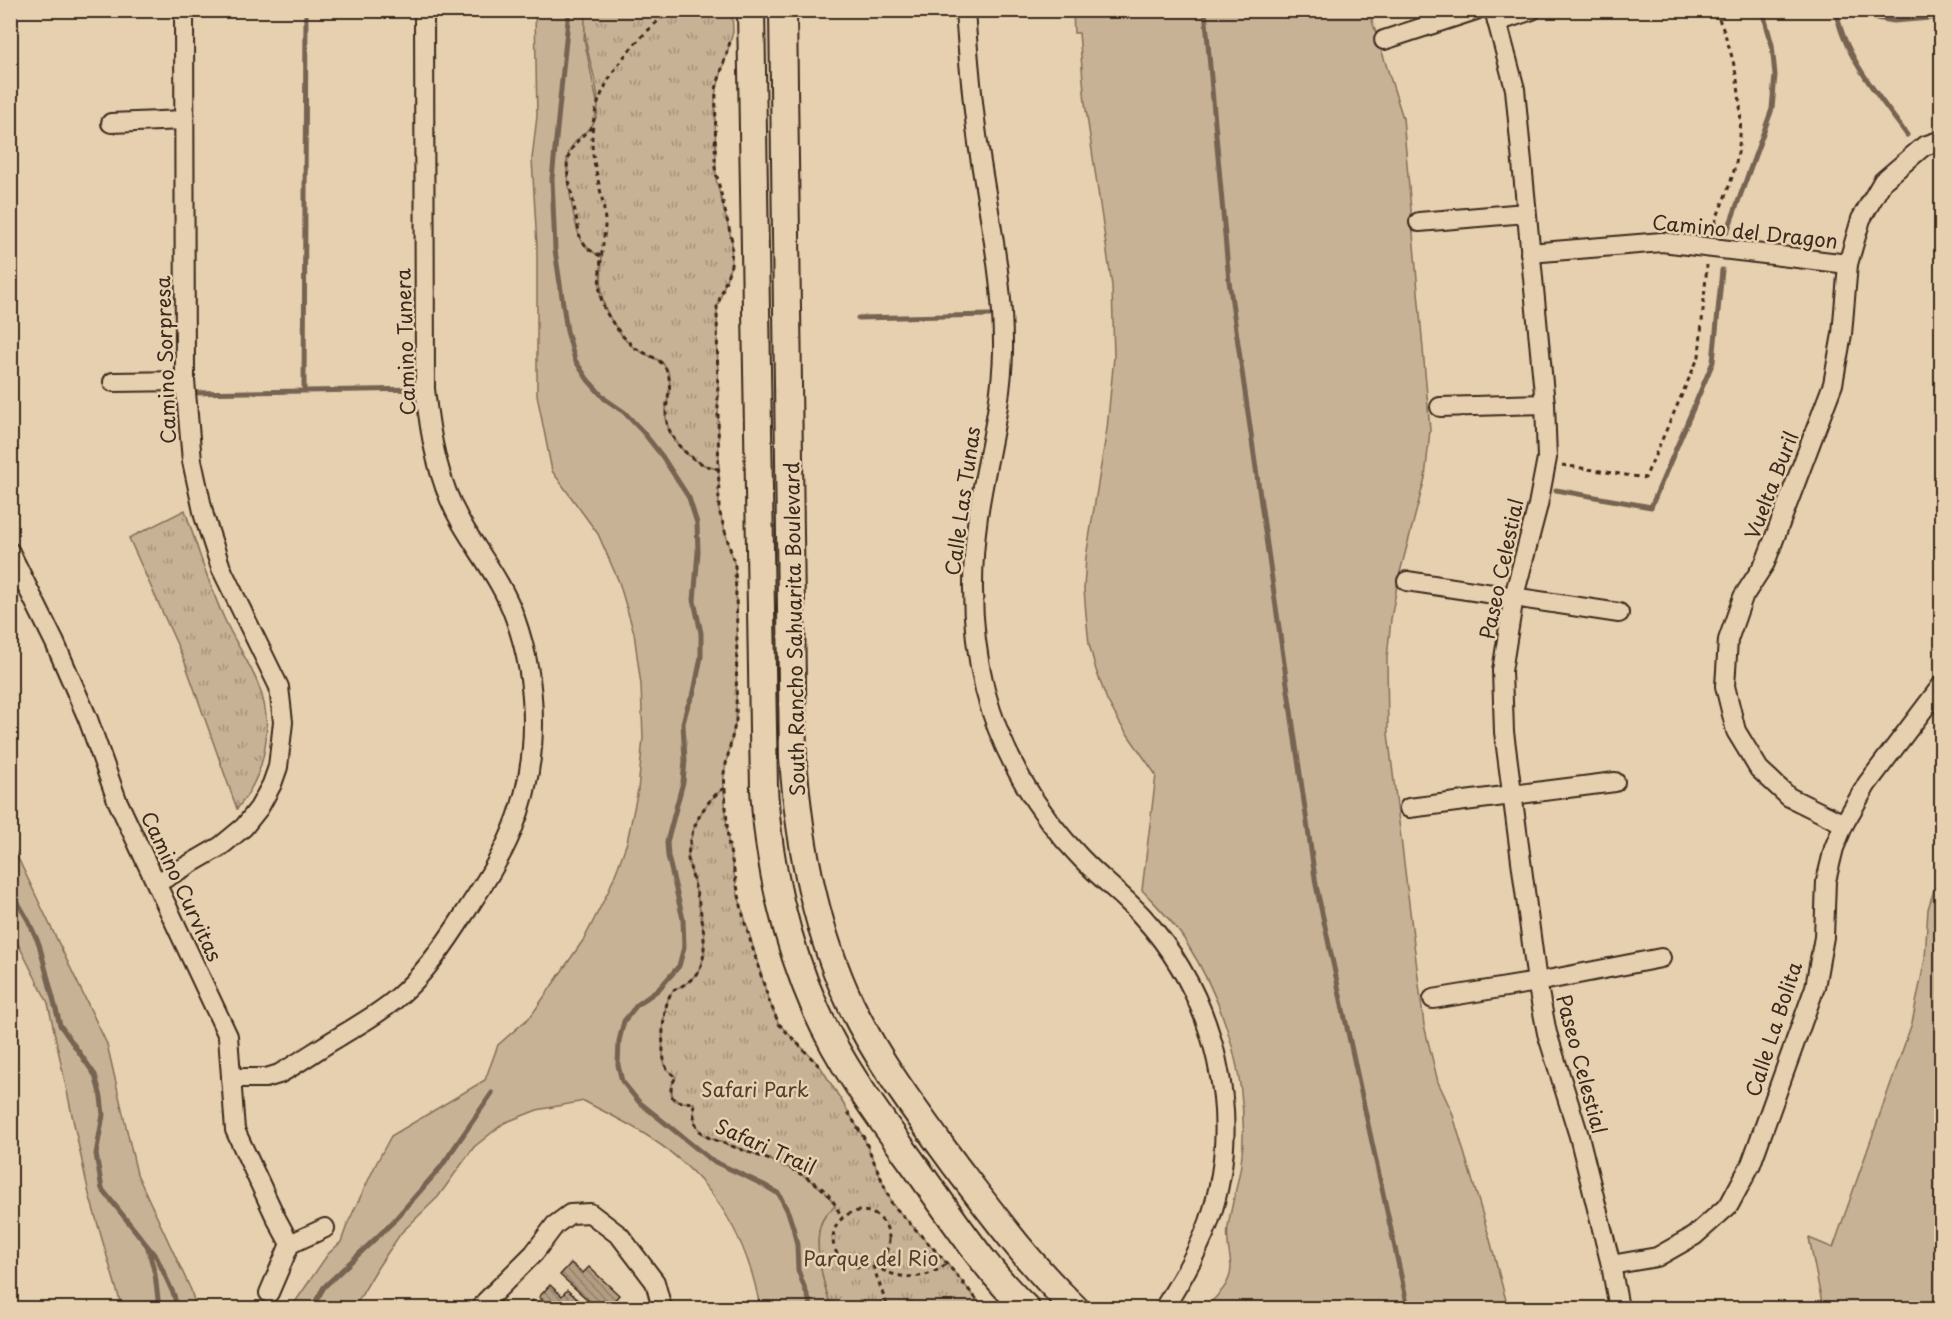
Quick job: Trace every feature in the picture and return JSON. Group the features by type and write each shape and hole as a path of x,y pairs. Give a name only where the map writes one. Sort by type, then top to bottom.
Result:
{"street":[{"name":"Camino Sorpresa","path":"157,883 221,846 252,818 272,784 278,767 283,722 279,687 221,568 204,516 192,461 185,381 184,10"},
{"name":"Camino Tunera","path":"231,1078 266,1078 279,1074 379,1012 398,997 423,971 456,927 494,867 512,830 522,802 528,774 533,716 531,686 521,638 505,593 461,523 448,494 440,471 428,415 425,389 424,10"},
{"name":"South Rancho Sahuarita Boulevard","path":"751,10 764,789 766,824 776,885 796,954 816,1011 838,1052 870,1103 939,1199 991,1268 1026,1308"},
{"name":"South Rancho Sahuarita Boulevard","path":"783,10 793,758 800,827 812,896 836,972 851,1007 892,1077 1016,1246 1075,1308"},
{"name":"Calle Las Tunas","path":"965,10 978,142 997,257 1002,312 1001,382 974,549 975,631 985,691 1008,753 1043,813 1082,859 1143,917 1184,974 1201,1006 1213,1042 1220,1076 1224,1113 1223,1151 1218,1187 1209,1222 1190,1263 1164,1308"},
{"path":"1384,40 1476,10"},
{"path":"1496,16 1532,10"},
{"name":"Paseo Celestial","path":"1496,16 1515,89 1545,404 1546,463 1538,505 1514,596 1502,671 1504,732 1537,982 1547,1033 1579,1136 1611,1265 1619,1308"},
{"path":"111,123 184,120"},
{"name":"Vuelta Buril","path":"1845,824 1789,797 1759,769 1736,731 1725,686 1728,640 1743,597 1765,563 1833,384 1842,334 1848,264 1861,219 1883,181 1924,146 1941,140"},
{"path":"1419,222 1526,213"},
{"name":"Camino del Dragon","path":"1530,253 1662,242 1848,264"},
{"path":"113,382 185,381"},
{"path":"1440,407 1545,404"},
{"name":"Camino Curvitas","path":"10,552 55,643 88,719 117,800 228,1036 236,1130 290,1244"},
{"path":"1407,581 1619,613"},
{"name":"Calle La Bolita","path":"1611,1265 1657,1257 1694,1236 1729,1205 1751,1164 1815,987 1824,937 1826,881 1834,848 1867,784 1941,685"},
{"path":"1409,808 1616,782"},
{"path":"1433,999 1660,958"},
{"path":"481,1308 534,1253 555,1226 570,1214 590,1213 620,1236 648,1272 655,1282 662,1308"},
{"path":"269,1293 290,1244 325,1228"}],"path":[{"path":"671,10 643,34 620,61 602,94 593,127 592,144 604,214 601,298 610,319 627,341 634,348 661,362 668,373 669,389 666,411 669,429 685,453 703,464 719,469"},
{"path":"1546,463 1645,478 1699,356 1712,231 1733,174 1739,148 1741,124 1739,92 1733,60 1715,10"},
{"path":"593,127 570,150 567,170 580,237 588,249 602,256"},
{"name":"Safari Trail","path":"724,788 713,796 700,814 688,848 688,859 702,926 704,955 698,972 691,980 673,990 667,1004 663,1038 664,1060 667,1068 676,1077 670,1093 675,1101 694,1103 694,1122 705,1136 777,1164 809,1180 830,1197 842,1218"},
{"path":"856,1210 874,1213 887,1226 890,1234 886,1253 873,1264 862,1268 852,1266 843,1261 833,1245 832,1235 835,1226 842,1218 856,1210"},
{"path":"873,1264 890,1273 914,1277 933,1274 947,1263"},
{"path":"873,1264 888,1308"}],"green space":[{"path":"535,11 586,11 584,39 598,107 593,127 570,150 567,159 567,170 580,237 588,249 602,257 600,293 606,311 615,325 635,348 666,367 670,384 666,407 667,423 676,442 700,463 719,469 719,510 735,566 736,720 724,773 724,788 704,810 689,850 688,859 702,919 704,955 695,976 668,1003 664,1015 662,1034 664,1061 668,1070 676,1077 671,1092 675,1101 694,1103 693,1108 705,1136 795,1171 825,1192 836,1206 825,1216 819,1236 822,1274 832,1308 760,1308 747,1258 737,1234 710,1192 693,1172 652,1139 584,1101 537,1110 504,1123 474,1147 438,1197 401,1233 354,1308 291,1308 328,1254 341,1242 347,1225 391,1136 485,1080 498,1045 531,1016 584,939 618,867 627,842 638,790 643,738 641,685 634,633 619,582 598,534 552,471 537,395 537,246 532,159 537,116"},
{"path":"586,11 732,11 733,32 715,95 716,179 732,241 731,265 717,308 719,469 700,463 691,457 670,432 666,413 670,378 666,367 634,348 612,322 602,296 602,257 583,243 576,225 570,197 568,158 574,144 595,121 598,105 585,37"},
{"path":"1073,11 1369,11 1403,118 1430,430 1425,478 1398,580 1391,619 1387,658 1388,733 1424,1025 1438,1082 1452,1112 1508,1308 1205,1308 1222,1290 1230,1273 1228,1232 1241,1164 1242,1106 1233,1048 1224,1020 1201,967 1165,914 1142,890 1156,775 1121,725 1107,700 1089,644 1084,589 1086,557 1107,429 1114,357 1112,286 1085,103 1079,33 1074,33"},
{"path":"185,510 218,605 258,684 266,716 265,749 261,765 255,781 237,809 184,660 129,538"},
{"name":"Safari Park","path":"724,788 728,841 738,895 768,998 779,1024 820,1066 864,1138 892,1204 944,1260 984,1308 832,1308 823,1278 818,1243 821,1224 835,1206 825,1192 795,1171 777,1162 705,1136 698,1129 695,1121 694,1103 681,1102 673,1098 671,1087 676,1077 666,1067 663,1051 666,1005 673,991 697,973 702,963 704,947 700,908 688,859 689,849 694,829 703,810"},
{"path":"10,838 107,1044 137,1174 191,1290 196,1308 122,1308 89,1194 48,1003 11,930"},
{"path":"1941,868 1941,1308 1823,1308 1809,1238 1833,1248 1912,1023 1925,959 1928,909"}],"building":[{"path":"571,1263 583,1273 589,1267 619,1295 608,1308 597,1308 560,1275"},
{"path":"550,1285 562,1296 567,1290 588,1308 551,1308 539,1297"},
{"path":"532,1300 542,1308 525,1308"}],"waterway":[{"path":"304,390 306,10"},
{"path":"569,10 552,179 555,250 567,331 575,360 588,380 605,399 624,412 662,456 689,498 697,523 698,552 694,601 701,633 701,657 694,692 683,723 685,761 683,782 667,842 668,856 683,919 684,947 679,966 658,990 637,1005 624,1021 619,1041 618,1065 622,1081 639,1102 711,1160 779,1194 793,1227 797,1245 798,1270 812,1308"},
{"path":"1205,10 1229,281 1316,885 1408,1308"},
{"path":"1727,232 1772,109 1775,75 1772,45 1764,16 1760,10"},
{"path":"1827,10 1894,21 1942,17"},
{"path":"1837,14 1847,46 1856,62 1907,135"},
{"path":"1556,490 1651,507 1713,362 1722,270"},
{"path":"858,318 990,315"},
{"path":"190,393 421,389"},
{"path":"10,889 39,944 60,1025 95,1075 103,1115 96,1154 102,1189 157,1258 174,1295 177,1308"},
{"path":"312,1308 324,1287 392,1223 441,1167 492,1093"},
{"path":"148,1248 155,1274 159,1308"}],"park label":[{"name":"Parque del Rio","path":"871,1258"}]}
